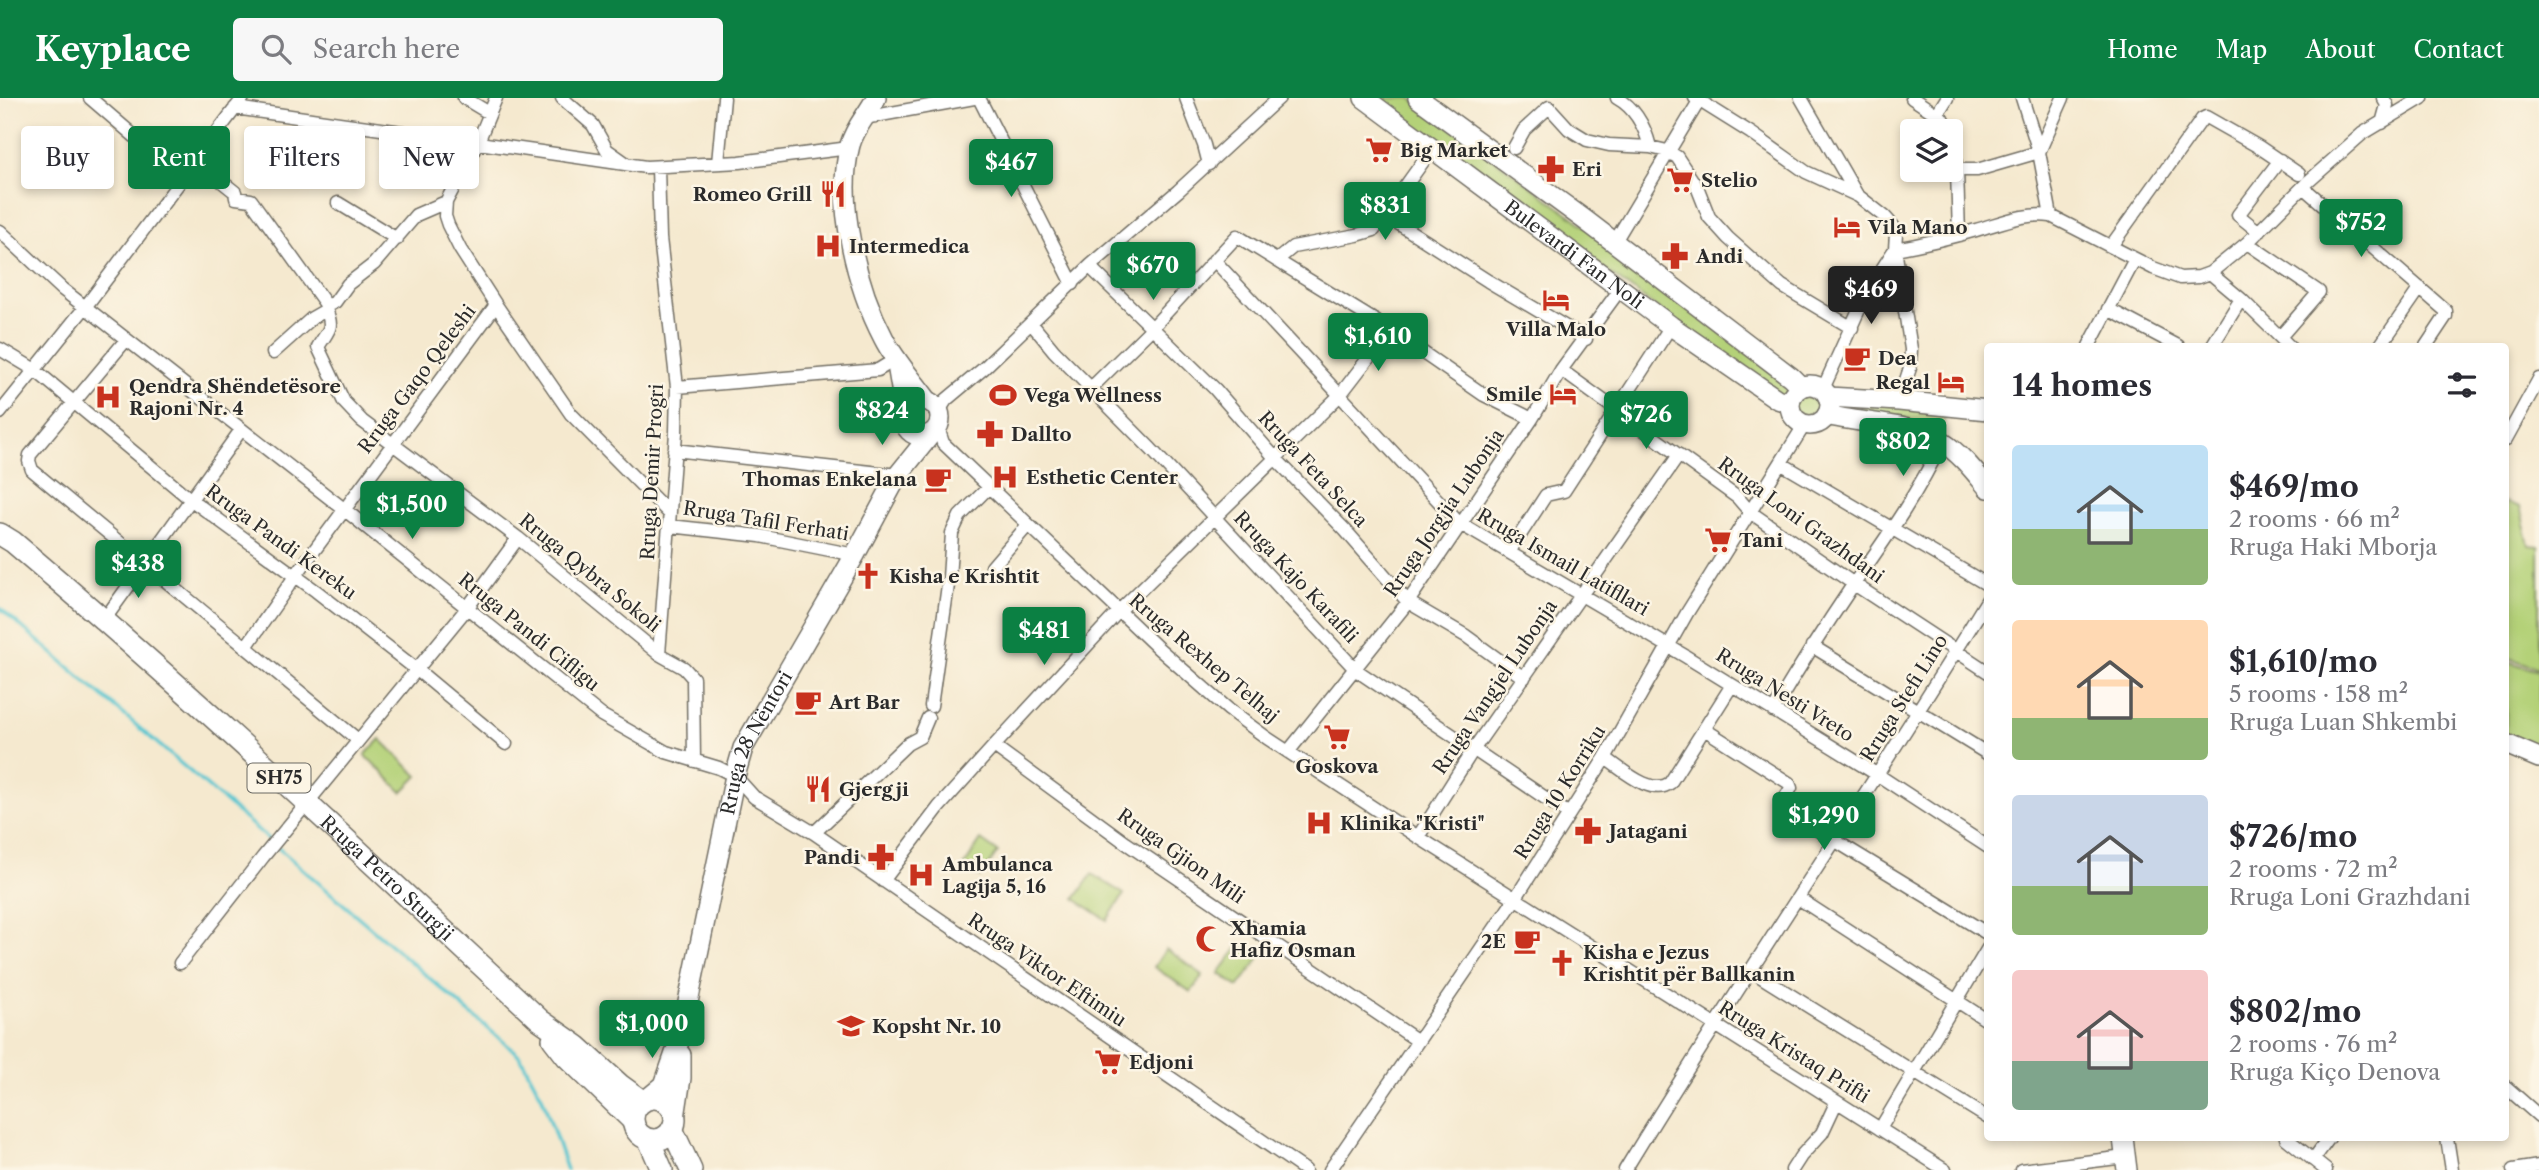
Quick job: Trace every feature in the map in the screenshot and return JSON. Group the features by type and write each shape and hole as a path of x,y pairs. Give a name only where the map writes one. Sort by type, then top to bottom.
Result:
{"main road":[{"name":"Rruga 28 Nëntori","path":"645,1100 664,1085 681,1037 743,748 855,555 898,475 934,418 884,340 859,280 852,251 846,185 849,148 854,132 876,98"},
{"name":"Bulevardi Fan Noli","path":"1364,98 1671,326 1777,399 1795,395 1812,385 1826,400 1942,442 1975,470 1984,484"},
{"name":"Bulevardi Fan Noli","path":"1418,98 1786,373 1795,395 1791,413 1805,424"},
{"name":"Rruga 28 Nëntori","path":"896,359 905,419 898,475"},
{"path":"919,400 934,418 922,436 912,433 905,419 910,404 919,400"},
{"path":"1805,424 1815,424 1826,400 1899,401 1984,410"},
{"name":"Rruga Petro Sturgji","path":"4,534 307,803 540,1020 577,1046 620,1085 645,1100"},
{"path":"2509,745 2539,758"},
{"name":"Rruga Petro Sturgji","path":"540,1020 566,1057 632,1120"},
{"name":"Rruga 28 Nëntori","path":"673,1126 681,1078 681,1037"},
{"name":"SH75","path":"645,1100 656,1098 668,1103 674,1115 673,1126 691,1170"},
{"path":"632,1120 634,1111 645,1100"},
{"name":"SH75","path":"632,1120 638,1133 649,1140 662,1170"},
{"path":"649,1140 663,1138 673,1126"}],"street":[{"path":"90,98 128,131"},
{"path":"464,98 489,113"},
{"path":"479,139 496,98"},
{"path":"562,98 593,125 607,150 627,164"},
{"path":"718,163 724,98"},
{"path":"864,118 976,98 1073,284"},
{"path":"1186,98 1209,163"},
{"path":"934,418 946,400 1091,265 1209,163 1279,98"},
{"path":"1617,98 1634,111 1650,146"},
{"path":"1801,98 1857,195"},
{"path":"1912,98 1942,119"},
{"path":"1937,114 1947,98"},
{"path":"2022,98 2039,152 2051,216"},
{"path":"1963,170 1977,170 2039,152 2063,98"},
{"path":"2382,123 2387,105 2384,98"},
{"path":"1826,400 1866,294 1895,249 1959,235 2020,216 2051,216 2135,259 2180,278 2210,273 2248,243 2346,148 2375,125 2422,98"},
{"path":"1614,243 1667,151 1701,100 1806,172 1857,195 1893,226 1911,349 1910,368 1903,389"},
{"path":"221,126 239,103 380,126"},
{"path":"1514,148 1524,130 1549,107 1569,129 1587,140 1609,145 1650,146 1667,151 1677,157 1698,189 1709,217 1728,238 1782,286 1852,328"},
{"path":"2111,246 2202,118 2210,118 2299,174"},
{"path":"479,142 627,164 658,166 718,163 849,148"},
{"path":"1277,260 1293,247 1374,230 1432,149"},
{"path":"2259,232 2238,215 2280,160"},
{"name":"Rruga Demir Progri","path":"658,166 660,239 677,387 659,654"},
{"path":"1957,182 1959,235"},
{"path":"230,188 235,192 236,198 251,200 326,308"},
{"path":"2304,188 2443,307 2446,316 2428,343"},
{"path":"0,413 86,306 172,189"},
{"path":"453,189 446,202 448,225 496,305 571,414 670,519"},
{"path":"273,353 312,318 335,302 348,284 374,264 416,215 446,202"},
{"path":"338,203 397,239"},
{"path":"1385,215 1586,339"},
{"name":"Rruga Pandi Cifligu","path":"0,231 62,289 468,607 601,715 666,751 735,776"},
{"path":"1090,389 1237,236 1390,330 1484,395 1532,419"},
{"path":"2210,273 2241,299 2284,342 2319,292 2248,243"},
{"path":"2091,343 2135,259"},
{"name":"Rruga Ismail Latifllari","path":"1214,260 1460,523 1667,646"},
{"name":"Rruga Feta Selca","path":"1091,265 1094,271 1215,389 1408,602 1466,636 1524,678"},
{"name":"Rruga Jorgjia Lubonja","path":"1288,752 1408,602 1532,419 1561,370 1621,288"},
{"path":"2382,343 2420,288"},
{"path":"2214,343 2241,299"},
{"name":"Rruga Gaqo Qeleshi","path":"246,647 296,575 496,305"},
{"name":"Rruga Qybra Sokoli","path":"326,308 331,320 330,329 318,347 344,402 362,421 518,538 659,654"},
{"path":"2108,309 2172,343"},
{"name":"Rruga Kajo Karafili","path":"1031,323 1356,670 1569,814"},
{"path":"1509,552 1546,495 1564,491 1671,326"},
{"path":"883,881 939,807 994,746 1119,611 1340,395 1390,330"},
{"path":"126,340 30,455 32,470 358,740"},
{"name":"Rruga Pandi Kereku","path":"0,349 35,370 190,499 296,575 506,744"},
{"path":"677,387 878,370 896,359"},
{"name":"Rruga Loni Grazhdani","path":"1561,370 1738,498 1750,512 1984,669"},
{"path":"2509,434 2539,379"},
{"name":"Rruga Rexhep Telhaj","path":"934,418 943,443 1119,611 1229,710 1288,752 1515,899"},
{"name":"Rruga 10 Korriku","path":"1330,1170 1515,899 1605,758 1667,646 1805,424"},
{"path":"104,620 241,430"},
{"path":"1773,710 1812,646 1892,529 1942,442"},
{"path":"674,450 898,475"},
{"name":"Rruga Vangjel Lubonja","path":"1418,837 1473,750 1679,455"},
{"path":"1782,464 1984,583"},
{"path":"814,834 907,744 920,737 929,712 949,578 952,533 960,516 989,488"},
{"name":"Rruga Tafil Ferhati","path":"670,519 855,555"},
{"path":"992,567 1028,525"},
{"path":"180,963 263,857 468,607 518,538"},
{"name":"Rruga Stefi Lino","path":"1625,1170 1714,1025 1878,775 1984,606"},
{"name":"Rruga Nesti Vreto","path":"1667,646 1878,775 1984,844"},
{"path":"1812,646 1984,752"},
{"path":"659,654 684,668 693,678 694,761"},
{"path":"1605,758 1639,780 1656,788 1664,787 1670,783 1732,685"},
{"path":"1704,729 1789,783 1791,788 1782,806 1984,932"},
{"name":"Rruga Gjion Mili","path":"994,746 1126,843 1419,1041"},
{"name":"Rruga Viktor Eftimiu","path":"735,776 754,797 814,834 1305,1170"},
{"path":"1798,898 1984,1018"},
{"name":"Rruga Kristaq Prifti","path":"1515,899 1945,1170"},
{"path":"1880,1129 1984,955"},
{"path":"1750,970 1984,1116"},
{"path":"2509,1089 2537,1109"},
{"path":"1792,1170 1822,1133 1836,1102"},
{"path":"2290,1141 2326,1170"},
{"path":"2313,1160 2327,1141"},
{"path":"2447,1141 2452,1170"},
{"path":"2021,1170 2125,1155"},
{"path":"2513,1170 2539,1166"}],"green space":[{"path":"1371,98 1411,98 1805,388 1947,408 1940,439 1821,415 1816,420 1804,419 1774,394"},
{"path":"2509,503 2520,507 2529,545 2539,546 2539,668 2509,658"},
{"path":"2509,662 2539,671 2539,758 2509,745"},
{"path":"380,739 418,776 402,792 365,755"},
{"path":"981,840 998,852 980,877 964,866"},
{"path":"1092,874 1124,894 1107,920 1075,899"},
{"path":"1240,945 1259,959 1238,987 1219,973"},
{"path":"1166,949 1203,975 1191,992 1154,967"}],"waterway":[{"path":"0,608 272,842"},
{"path":"277,847 520,1056 542,1097 567,1170"}],"place":[{"name":"Big Market","path":"1379,150"},
{"name":"Eri","path":"1551,169"},
{"name":"Stelio","path":"1680,180"},
{"name":"Romeo Grill","path":"833,194"},
{"name":"Vila Mano","path":"1847,227"},
{"name":"Intermedica","path":"828,246"},
{"name":"Andi","path":"1675,256"},
{"name":"Villa Malo","path":"1556,300"},
{"name":"Dea","path":"1857,358"},
{"name":"Regal","path":"1951,382"},
{"name":"Smile","path":"1563,394"},
{"name":"Vega Wellness","path":"1003,395"},
{"name":"Qendra Shëndetësore Rajoni Nr. 4","path":"108,397"},
{"name":"Dallto","path":"990,434"},
{"name":"Esthetic Center","path":"1005,477"},
{"name":"Thomas Enkelana","path":"938,479"},
{"name":"Tani","path":"1718,540"},
{"name":"Kisha e Krishtit","path":"868,576"},
{"name":"Art Bar","path":"808,702"},
{"name":"Goskova","path":"1337,737"},
{"name":"Gjergji","path":"818,789"},
{"name":"Klinika \"Kristi\"","path":"1319,823"},
{"name":"Jatagani","path":"1588,831"},
{"name":"Pandi","path":"881,857"},
{"name":"Ambulanca Lagija 5, 16","path":"921,875"},
{"name":"Xhamia Hafiz Osman","path":"1209,939"},
{"name":"2E","path":"1527,941"},
{"name":"Kisha e Jezus Krishtit për Ballkanin","path":"1562,963"},
{"name":"Kopsht Nr. 10","path":"851,1026"},
{"name":"Edjoni","path":"1108,1062"}]}
